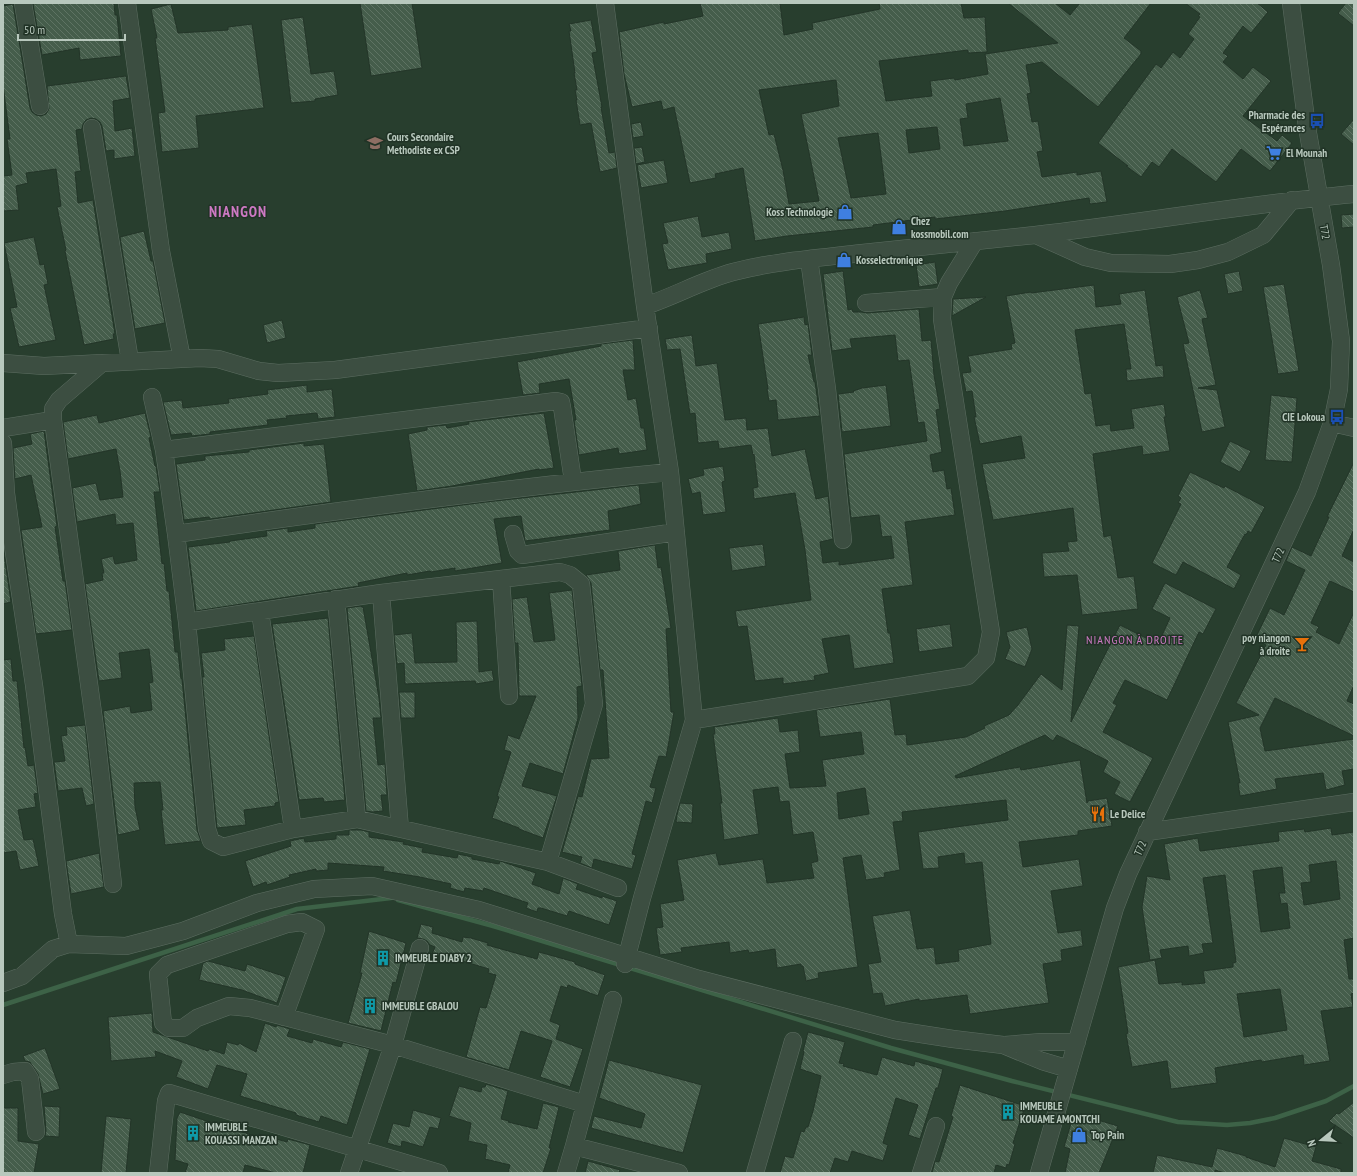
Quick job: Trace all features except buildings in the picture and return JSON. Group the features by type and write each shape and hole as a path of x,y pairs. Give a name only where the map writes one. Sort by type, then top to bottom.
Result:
{"street":[{"path":"23,3 40,106"},
{"path":"127,3 161,251 182,359"},
{"path":"605,3 645,306 670,472 694,720 626,960"},
{"name":"T72","path":"1039,1173 1115,908 1128,874 1307,492 1332,423 1340,389 1347,344 1331,265 1307,127 1291,3"},
{"path":"92,128 130,361"},
{"path":"645,306 732,272 769,265 809,259 1036,235 1157,220 1292,200 1354,194"},
{"path":"1036,235 1085,258 1111,263 1170,264 1198,260 1228,252 1263,235 1292,200"},
{"path":"694,720 968,676 986,658 991,632 942,319 943,298 949,283 975,241"},
{"path":"809,259 827,389 844,540"},
{"path":"866,303 943,298"},
{"path":"3,363 44,366 200,358 218,359 278,374 308,373 649,328"},
{"path":"102,363 59,400 53,409 52,420 96,735 113,884"},
{"path":"152,397 164,450 176,534 187,622 207,829 211,841 223,847 293,829 357,819 548,862 618,888"},
{"path":"164,450 556,401 560,402 562,407 573,481"},
{"path":"3,428 52,420"},
{"path":"1332,423 1354,428"},
{"path":"3,443 6,493 34,686 63,914 69,944"},
{"path":"176,534 277,519 573,481 670,472"},
{"path":"513,534 518,551 522,555 676,532"},
{"path":"187,622 381,593 560,572 570,575 580,584 594,704 548,862"},
{"path":"501,579 509,696"},
{"path":"381,593 400,829"},
{"path":"336,599 357,819"},
{"path":"260,612 293,829"},
{"path":"1147,832 1354,802"},
{"path":"3,983 22,976 53,949 69,944 126,946 182,931 257,903 314,889 372,886 479,910 626,960 895,1030 1003,1045 1042,1042 1077,1042"},
{"path":"284,1017 316,929 302,922 287,924 167,965 158,974 163,1023 169,1028 183,1028 197,1018 229,1006 250,1008 284,1017 393,1045 585,1104"},
{"path":"349,1173 393,1045 420,948"},
{"path":"566,1173 613,1000"},
{"path":"755,1173 793,1041"},
{"path":"1003,1045 1042,1061 1068,1074"},
{"path":"3,1075 25,1071 30,1079 36,1132"},
{"path":"158,1173 166,1101 169,1093 439,1173"},
{"path":"921,1173 936,1126"},
{"path":"574,1146 679,1173"}],"waterway":[{"path":"3,1005 297,909 391,898"},
{"path":"398,900 493,926 891,1048 1012,1081 1178,1122 1227,1125 1250,1123 1275,1118 1326,1101 1354,1086"}],"place":[{"name":"Pharmacie des Espérances","path":"1317,121"},
{"name":"Cours Secondaire Methodiste ex CSP","path":"375,143"},
{"name":"El Mounah","path":"1274,153"},
{"name":"Koss Technologie","path":"845,212"},
{"name":"Chez kossmobil.com","path":"899,227"},
{"name":"Kosselectronique","path":"844,260"},
{"name":"CIE Lokoua","path":"1337,417"},
{"name":"poy niangon à droite","path":"1302,644"},
{"name":"Le Delice","path":"1098,814"},
{"name":"IMMEUBLE DIABY 2","path":"383,958"},
{"name":"IMMEUBLE GBALOU","path":"370,1006"},
{"name":"IMMEUBLE KOUAME AMONTCHI","path":"1008,1112"},
{"name":"IMMEUBLE KOUASSI MANZAN","path":"193,1133"},
{"name":"Top Pain","path":"1079,1135"}],"district":[{"name":"NIANGON","path":"238,211"},
{"name":"NIANGON À DROITE","path":"1135,639"}]}
